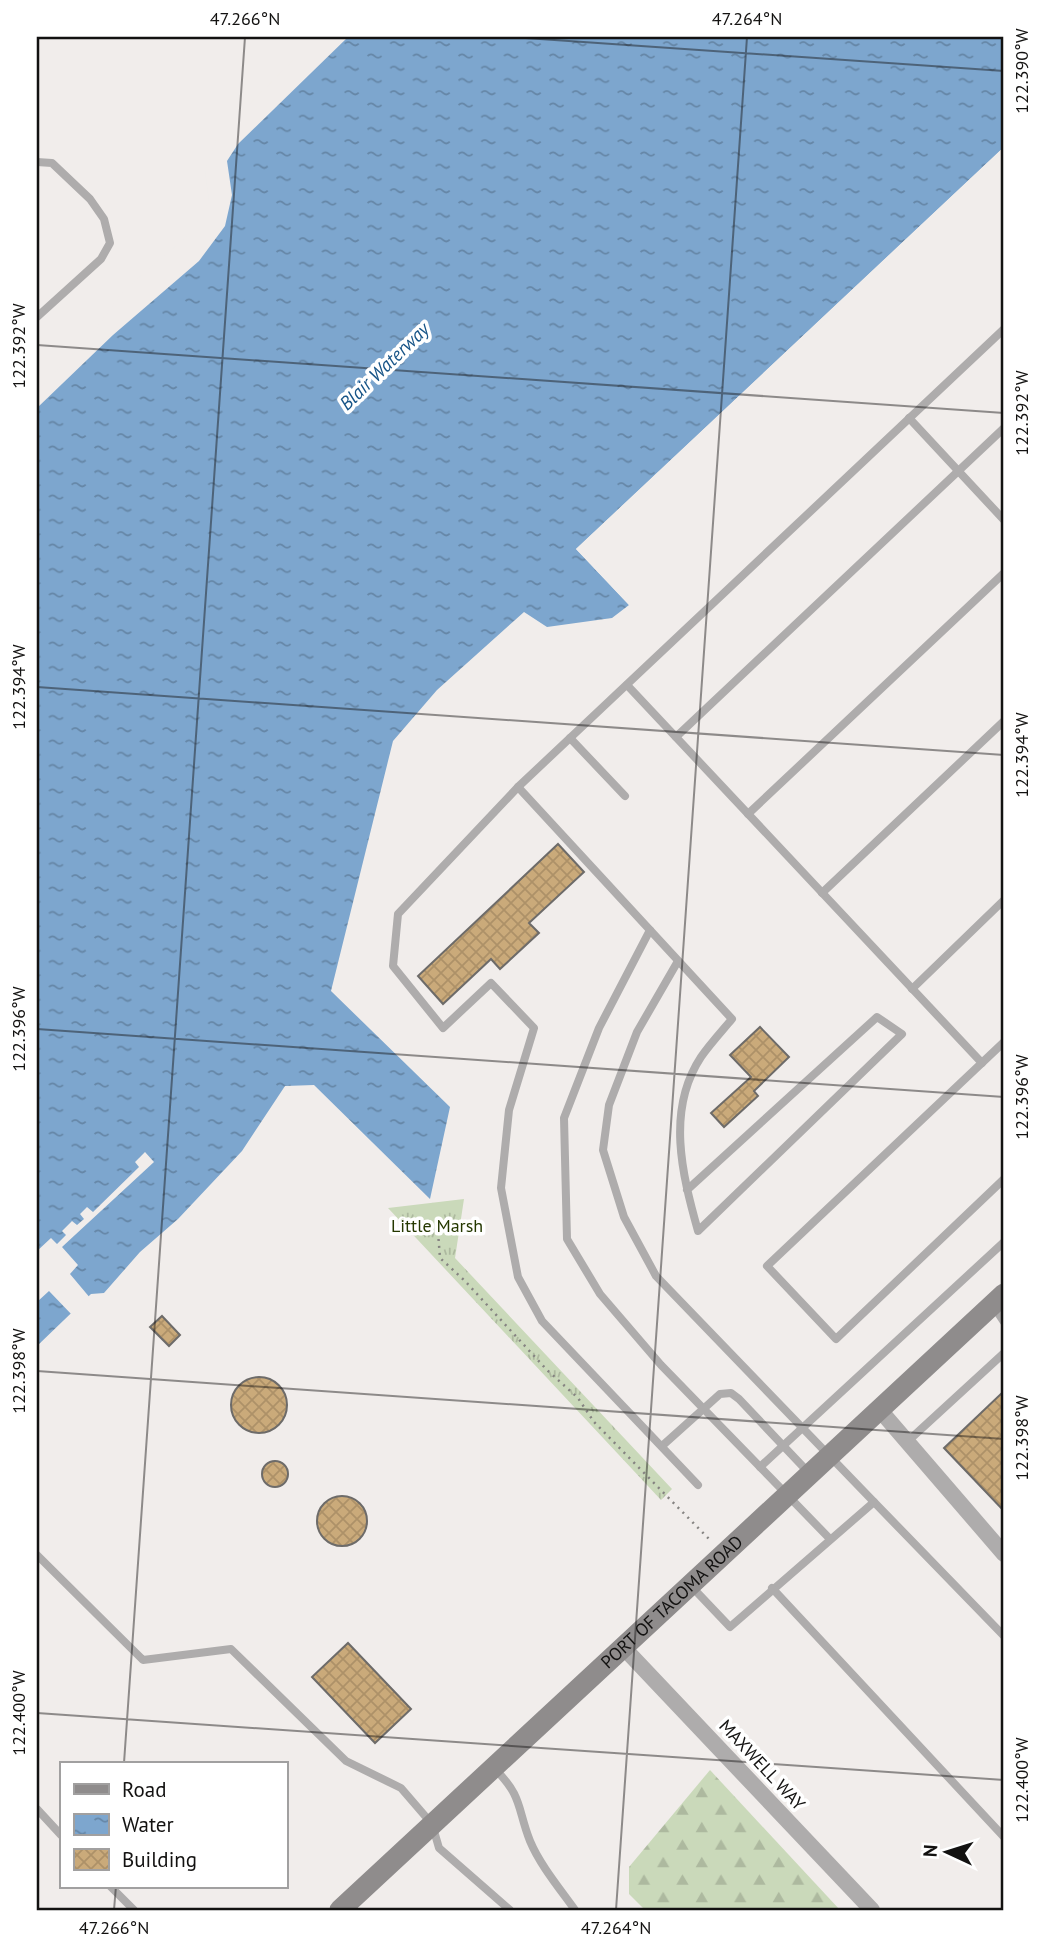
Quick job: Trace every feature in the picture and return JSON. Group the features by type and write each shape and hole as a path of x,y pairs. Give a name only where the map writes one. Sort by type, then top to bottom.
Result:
{"main road":[{"name":"PORT OF TACOMA ROAD","path":"340,1910 879,1409 1000,1307"}],"street":[{"path":"879,1409 1003,1548"},
{"name":"MAXWELL WAY","path":"623,1647 872,1910"}],"lane":[{"path":"37,162 52,163 90,199 104,219 110,243 101,259 37,317"},
{"path":"698,1485 542,1321 519,1277 501,1188 509,1110 534,1028 491,983 443,1028 393,966 398,914 518,787 1004,328"},
{"path":"909,418 1004,520"},
{"path":"676,737 1004,428"},
{"path":"748,814 1004,573"},
{"path":"627,685 982,1063"},
{"path":"822,893 1004,721"},
{"path":"570,738 625,796"},
{"path":"518,787 732,1019 700,1059 683,1101 679,1146 687,1190 698,1231 902,1034 877,1017 687,1190"},
{"path":"912,989 1004,900"},
{"path":"650,930 599,1028 565,1118 567,1239 600,1294 705,1410 830,1539"},
{"path":"678,961 637,1032 609,1105 603,1150 624,1217 656,1276 1004,1636"},
{"path":"1004,1042 767,1266 836,1339 1004,1179"},
{"path":"760,1467 1004,1242"},
{"path":"907,1442 1004,1353"},
{"path":"662,1446 720,1394 731,1393 809,1473"},
{"path":"690,1585 730,1627 874,1502"},
{"path":"37,1555 144,1660 231,1649 345,1761 401,1788 432,1824 439,1848 510,1910"},
{"path":"772,1588 1004,1837"},
{"path":"492,1767 509,1783 520,1802 530,1842 575,1910"},
{"path":"37,1809 60,1834"},
{"path":"112,1888 134,1910"}],"path":[{"path":"438,1232 440,1258 578,1398 594,1422 723,1554"}],"green space":[{"name":"Little Marsh","path":"464,1199 455,1258 672,1489 661,1500 388,1208"},
{"path":"710,1770 840,1910 645,1910 629,1894 629,1867"}],"water":[{"name":"Blair Waterway","path":"321,37 1004,37 1004,147 576,549 629,605 612,618 547,627 524,612 437,690 393,741 331,991 450,1107 430,1199 314,1085 285,1086 242,1151 178,1219 140,1252 104,1293 91,1294 37,1346 37,395 193,235 213,202 208,172"}],"pier":[{"path":"316,37 348,37 238,144 227,161 232,195 225,226 199,261 113,335 37,408 37,391 93,333 123,291 191,233 209,201 205,171 217,137"},
{"path":"1004,147 1004,152 581,549 632,602 629,605 576,549"},
{"path":"145,1152 154,1162 62,1247 78,1265 70,1274 91,1299 73,1316 49,1291 37,1302 37,1251 51,1238 57,1244 66,1235 62,1231 72,1221 77,1225 84,1219 80,1214 87,1207 93,1212 139,1167 135,1162"}],"building":[{"path":"558,844 584,872 529,923 539,933 500,969 491,959 443,1004 418,976"},
{"path":"760,1027 789,1057 754,1091 758,1096 724,1127 711,1113 751,1077 730,1055"},
{"path":"162,1316 180,1335 169,1346 150,1327"},
{"path":"259,1377 279,1385 287,1405 279,1425 259,1433 239,1425 231,1405 239,1385"},
{"path":"1004,1391 1004,1511 944,1448"},
{"path":"275,1461 284,1465 288,1474 284,1483 275,1487 266,1483 262,1474 266,1465"},
{"path":"342,1496 359,1504 367,1521 359,1538 342,1546 325,1538 317,1521 325,1504"},
{"path":"348,1643 411,1709 375,1743 312,1677"}]}
